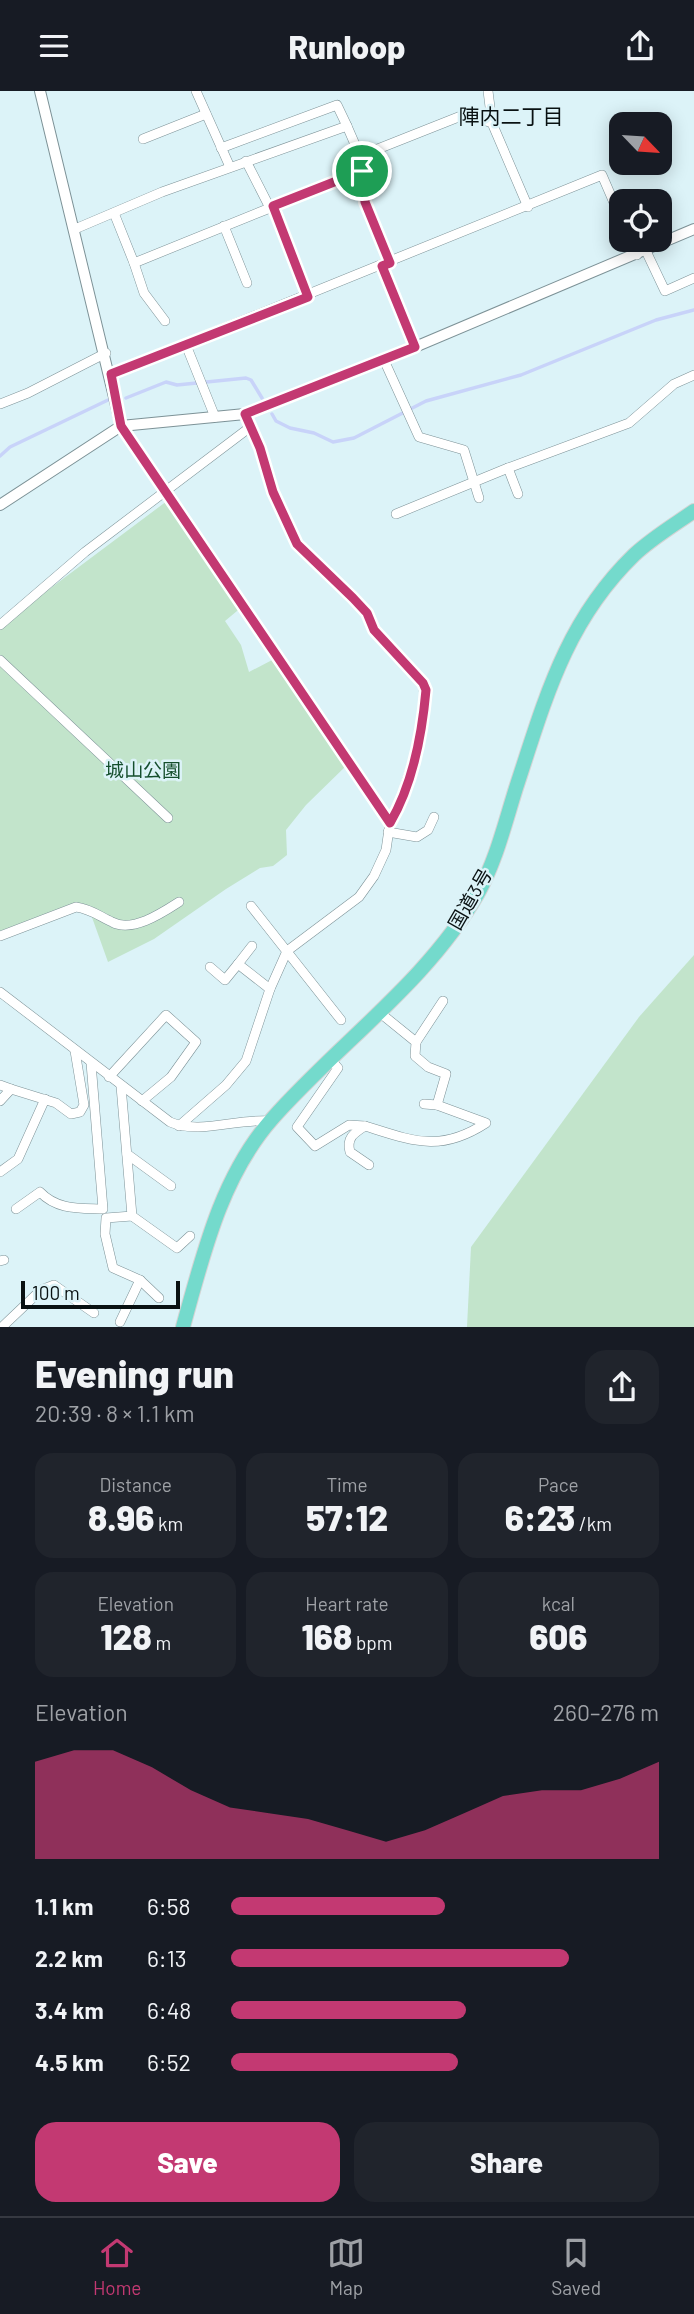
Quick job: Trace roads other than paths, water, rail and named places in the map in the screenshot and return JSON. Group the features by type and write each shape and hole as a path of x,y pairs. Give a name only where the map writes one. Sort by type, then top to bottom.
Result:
{"highway":[{"name":"国道3号","path":"183,1327 220,1203 270,1121 425,966 455,929 480,890 499,844 549,685 567,642 588,609 635,554 694,511"},
{"name":"国道3号","path":"173,1327 200,1263"}],"street":[{"path":"40,91 106,353 121,426 389,827 417,837 428,829 434,817"},
{"path":"196,91 230,167"},
{"path":"488,91 492,123 528,207"},
{"path":"221,148 338,105 360,156 365,202 415,347"},
{"path":"143,139 206,114"},
{"path":"360,156 466,114 492,123"},
{"path":"75,229 230,167 347,126"},
{"path":"246,161 271,207 308,297"},
{"path":"134,263 362,171"},
{"path":"111,374 308,297 602,175 609,191"},
{"path":"114,213 144,293 165,321"},
{"path":"224,226 247,283"},
{"path":"0,505 121,426 245,414 384,360 694,229"},
{"path":"641,253 665,291 694,278"},
{"path":"186,345 215,417"},
{"path":"0,404 28,393 106,353"},
{"path":"384,360 419,437 464,450 479,499"},
{"path":"396,514 508,468 629,423 674,384 694,375"},
{"path":"179,1126 226,1085 246,1061 270,989 287,951 359,897 374,876 386,850 389,827 398,809 418,746 426,690 423,683 374,630 367,613 297,544 281,512 260,448 245,414"},
{"path":"0,625 163,491 249,428"},
{"path":"508,468 518,494"},
{"path":"0,660 169,818"},
{"path":"0,936 76,907 90,909 115,925 129,925 155,917 179,902"},
{"path":"251,906 341,1020"},
{"path":"210,967 225,980 252,946"},
{"path":"238,964 270,989"},
{"path":"0,992 121,1086 179,1126 195,1129 245,1119 270,1121"},
{"path":"437,1105 446,1074 428,1067 415,1056 416,1042 443,1001"},
{"path":"379,1012 416,1042"},
{"path":"109,1077 166,1015 196,1042 171,1077 142,1101"},
{"path":"0,1085 45,1100 71,1114 79,1112 84,1105 75,1051"},
{"path":"331,1060 338,1068 297,1127 315,1146 349,1125 365,1126 411,1140 440,1143 464,1137 486,1123 437,1105 424,1104"},
{"path":"91,1063 105,1234 113,1268 140,1280 159,1298"},
{"path":"121,1086 132,1216"},
{"path":"0,1101 11,1089"},
{"path":"0,1172 18,1159 45,1100"},
{"path":"365,1126 352,1134 348,1143 350,1152 369,1164"},
{"path":"127,1154 171,1185"},
{"path":"16,1209 40,1192 49,1201 63,1207 132,1216 177,1248 190,1236"},
{"path":"120,1322 140,1280"},
{"path":"2,1327 41,1290 54,1285 94,1313"}],"waterway":[{"path":"272,414 276,421 290,428 314,433 333,442 354,438 426,401 521,375 656,320 694,310"},
{"path":"126,398 166,382 177,385 246,378 251,380 262,398"},
{"path":"0,456 10,447 108,400"}],"district":[{"name":"陣内二丁目","path":"511,117"}],"park label":[{"name":"城山公園","path":"143,770"}]}
